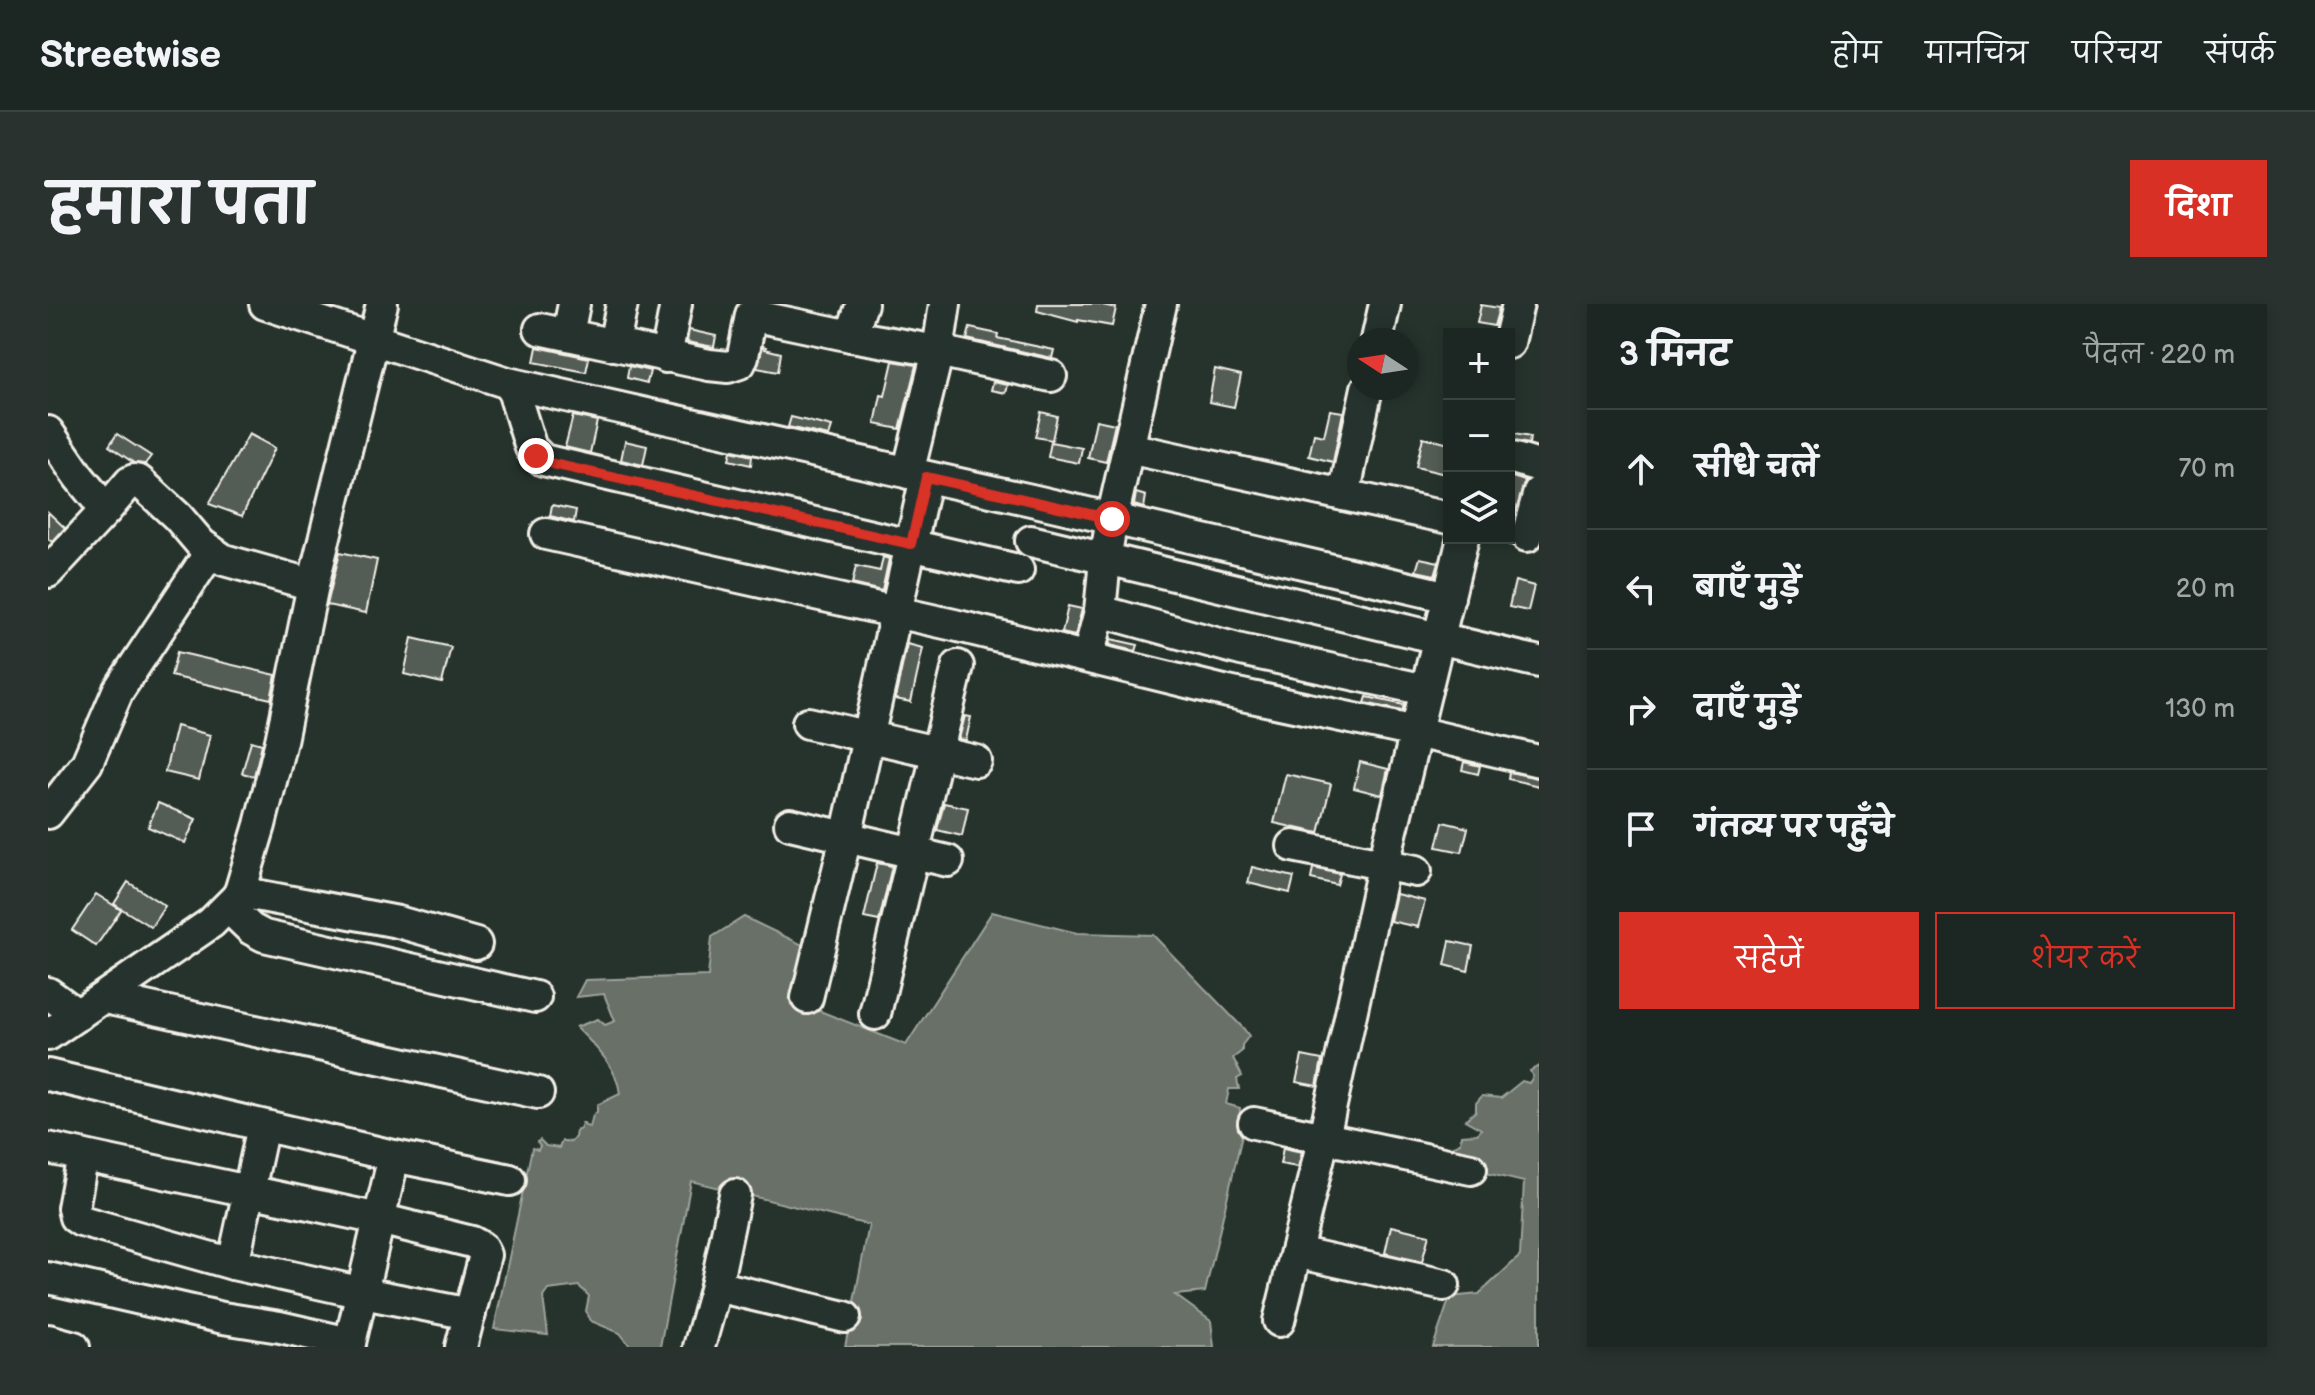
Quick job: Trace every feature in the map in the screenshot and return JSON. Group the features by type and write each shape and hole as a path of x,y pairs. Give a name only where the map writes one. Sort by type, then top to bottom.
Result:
{"street":[{"path":"48,1035 211,923 234,900 260,825 281,741 313,585 382,304"},
{"path":"574,304 554,332 709,365 736,365 743,356 752,310 851,336 1051,376"},
{"path":"614,345 622,304"},
{"path":"666,357 676,304"},
{"path":"851,336 862,304"},
{"path":"807,998 911,544 917,475 945,304"},
{"path":"1088,657 1100,611 1112,519 1161,304"},
{"path":"1380,328 1385,304"},
{"path":"1512,328 1518,304"},
{"path":"279,306 374,341 511,384 1449,597"},
{"path":"511,384 531,448 543,460 1018,570"},
{"path":"1344,495 1364,400"},
{"path":"48,432 106,510"},
{"path":"1128,448 1443,517"},
{"path":"1515,459 1539,466"},
{"path":"48,572 134,480 139,481 178,517 201,544 224,560 313,585"},
{"path":"1525,536 1539,492"},
{"path":"546,534 1539,761"},
{"path":"1031,541 1539,662"},
{"path":"1279,1321 1324,1137 1384,863 1462,544"},
{"path":"48,813 87,763 118,691 211,551"},
{"path":"1100,611 1241,650 1426,690"},
{"path":"875,1014 958,666"},
{"path":"808,723 976,761"},
{"path":"790,824 948,861"},
{"path":"1293,846 1416,871"},
{"path":"234,900 398,922 476,944"},
{"path":"234,900 251,929 264,936 535,997"},
{"path":"48,993 78,1015"},
{"path":"105,998 538,1093"},
{"path":"48,1075 510,1180"},
{"path":"1254,1123 1471,1169"},
{"path":"233,1264 263,1126"},
{"path":"48,1148 472,1242 481,1247 485,1255 461,1347"},
{"path":"83,1156 73,1208 75,1217 81,1221 233,1264 470,1314"},
{"path":"48,1278 223,1318 280,1327 350,1345 394,1156"},
{"path":"699,1347 716,1286 735,1195"},
{"path":"1296,1252 1444,1285"},
{"path":"716,1286 845,1317"},
{"path":"48,1340 74,1347"}],"shaded area":[{"path":"992,912 1077,933 1153,935 1249,1036 1242,1045 1242,1051 1233,1058 1242,1076 1237,1079 1239,1089 1229,1089 1226,1104 1240,1108 1239,1121 1244,1127 1205,1292 1175,1295 1211,1321 1214,1347 845,1347 869,1225 691,1181 660,1347 631,1347 620,1333 591,1321 586,1311 589,1296 579,1286 548,1290 543,1297 548,1335 494,1329 532,1148 538,1150 540,1146 537,1142 540,1140 546,1146 559,1148 562,1141 571,1142 582,1123 590,1127 597,1105 620,1094 610,1066 576,1027 598,1019 605,1025 615,1021 604,994 576,997 585,980 708,976 712,937 744,917 805,946 802,1004 906,1045"},
{"path":"1539,1066 1539,1347 1433,1347 1450,1297 1479,1294 1520,1256 1524,1182 1477,1171 1469,1153 1449,1148 1460,1143 1461,1135 1477,1134 1481,1129 1465,1120 1476,1111 1476,1103 1482,1096 1501,1098 1522,1081 1529,1083 1533,1077 1530,1071"}],"building":[{"path":"1038,304 1098,304 1116,308 1112,326 1078,322 1037,311"},
{"path":"1481,305 1499,308 1494,326 1477,323"},
{"path":"970,328 998,334 997,338 1054,350 1052,358 967,339"},
{"path":"689,330 716,336 714,347 687,342"},
{"path":"763,346 781,353 778,372 757,368"},
{"path":"537,347 589,358 586,372 534,362"},
{"path":"893,361 916,365 900,429 875,424"},
{"path":"629,366 650,371 647,383 627,378"},
{"path":"1215,369 1241,375 1234,407 1209,402"},
{"path":"993,382 1008,385 1006,393 991,390"},
{"path":"1330,410 1343,412 1333,462 1309,456 1314,434 1324,436"},
{"path":"1041,412 1057,416 1052,440 1035,437"},
{"path":"573,416 597,421 590,453 565,447"},
{"path":"791,417 832,427 829,436 788,427"},
{"path":"1096,420 1115,424 1106,462 1088,458"},
{"path":"117,434 151,456 145,464 134,463 109,446"},
{"path":"249,434 275,448 242,516 209,504"},
{"path":"1515,434 1530,437 1529,444 1515,441"},
{"path":"1423,437 1443,442 1443,474 1416,467"},
{"path":"625,441 647,446 643,465 621,460"},
{"path":"1051,442 1082,448 1079,463 1048,457"},
{"path":"731,451 752,456 751,465 729,460"},
{"path":"1515,478 1525,481 1515,514"},
{"path":"1136,493 1146,496 1144,508 1134,505"},
{"path":"552,505 576,510 574,522 550,516"},
{"path":"48,512 65,528 52,542 48,539"},
{"path":"340,552 377,560 366,613 327,605"},
{"path":"883,557 889,559 882,591 852,584 856,566 880,571"},
{"path":"1420,558 1439,562 1435,575 1416,571"},
{"path":"1515,581 1534,586 1528,611 1509,607"},
{"path":"1068,606 1082,609 1075,636 1062,633"},
{"path":"412,638 451,647 442,683 404,674"},
{"path":"1111,639 1138,645 1136,651 1110,645"},
{"path":"907,644 923,648 911,702 895,699"},
{"path":"177,652 276,675 271,699 171,676"},
{"path":"1367,697 1404,705 1402,711 1365,703"},
{"path":"965,716 971,717 966,740 959,739"},
{"path":"176,726 210,735 199,780 165,772"},
{"path":"251,741 262,744 254,776 242,773"},
{"path":"1360,762 1388,769 1382,795 1354,788"},
{"path":"1464,762 1480,766 1478,774 1462,770"},
{"path":"1509,772 1539,778 1539,786 1508,779"},
{"path":"1286,774 1331,784 1319,833 1274,823"},
{"path":"158,803 196,819 185,843 148,827"},
{"path":"944,803 968,808 962,836 937,830"},
{"path":"1443,822 1468,828 1462,852 1437,847"},
{"path":"877,863 892,866 879,921 864,918"},
{"path":"1252,867 1294,877 1290,893 1248,883"},
{"path":"1313,868 1340,874 1337,885 1311,879"},
{"path":"128,882 165,906 151,927 114,904"},
{"path":"96,894 121,910 96,946 72,930"},
{"path":"1396,894 1425,901 1418,927 1390,921"},
{"path":"1450,941 1473,946 1468,971 1445,965"},
{"path":"1302,1056 1322,1060 1317,1086 1296,1082"},
{"path":"1283,1148 1302,1152 1298,1167 1280,1164"},
{"path":"1391,1226 1429,1235 1422,1262 1385,1253"}],"route":[{"path":"536,456 553,464 911,544 926,477 1112,519"}]}
